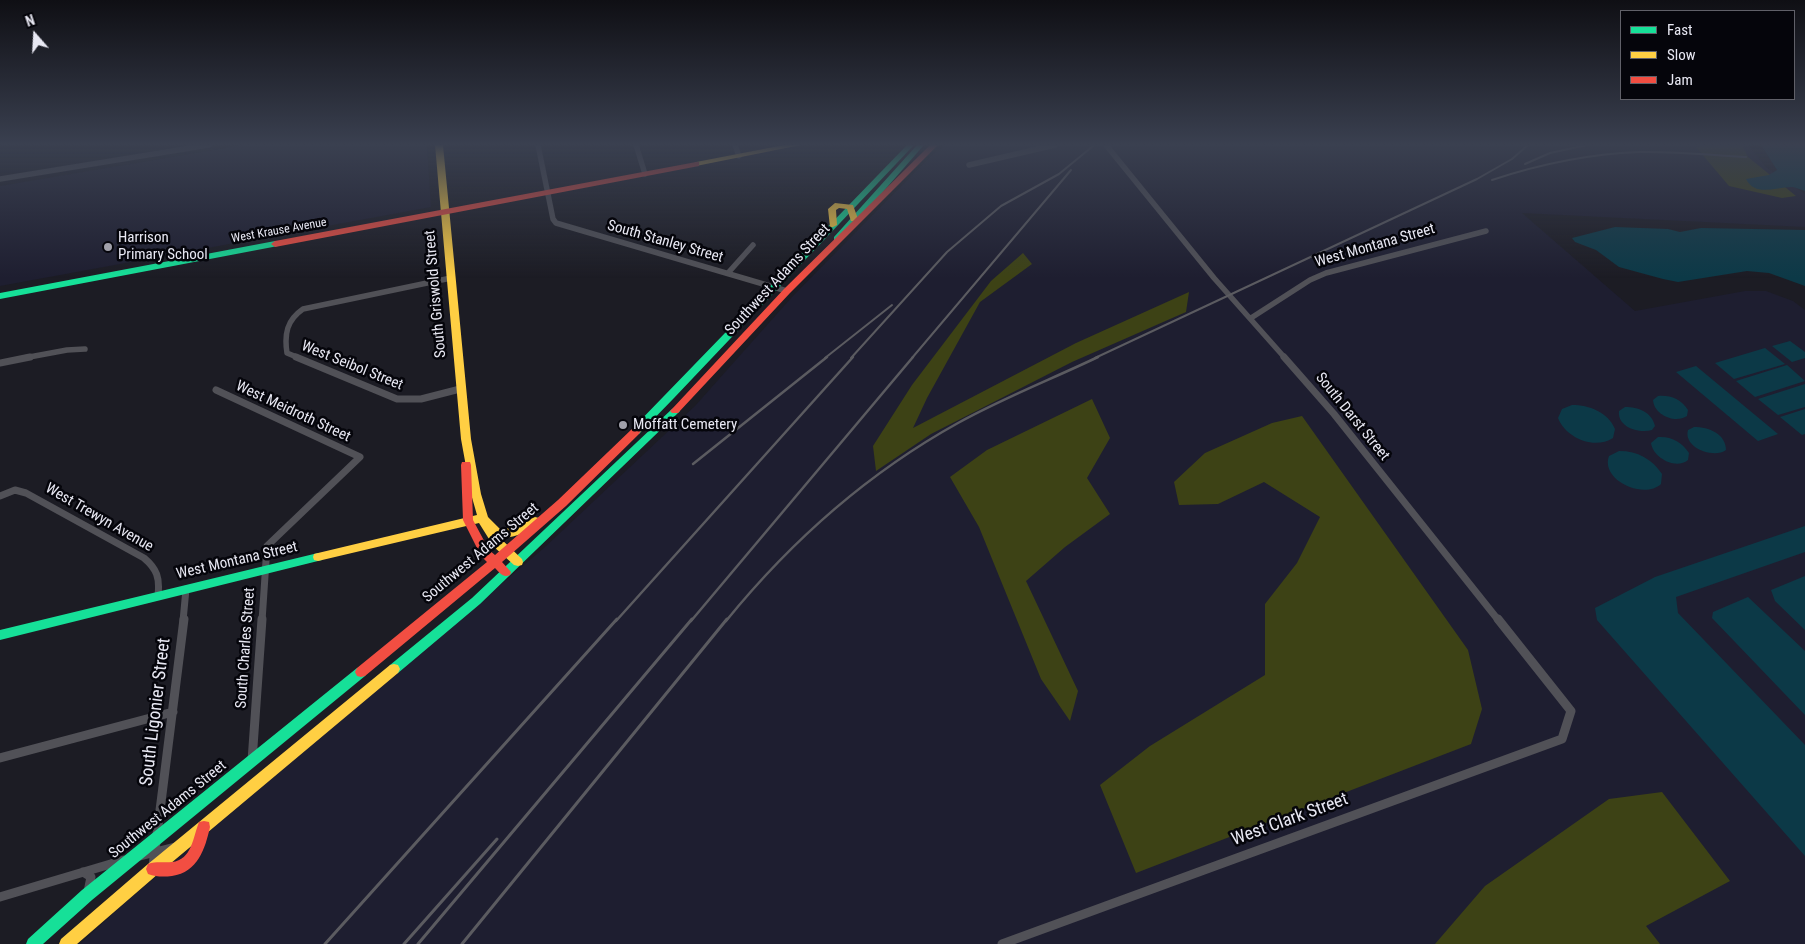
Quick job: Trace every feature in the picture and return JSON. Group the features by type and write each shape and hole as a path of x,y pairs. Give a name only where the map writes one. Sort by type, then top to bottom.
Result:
{"main road":[{"name":"South Griswold Street","path":"443,189 466,439 482,518 492,536 518,562"},
{"name":"West Krause Avenue","path":"0,296 567,189"},
{"name":"Southwest Adams Street","path":"33,944 87,895 507,552 574,492 704,364 868,189"},
{"name":"Southwest Adams Street","path":"66,944 153,869 476,602 697,388 816,262 881,189"},
{"path":"816,262 890,189"},
{"path":"850,207 854,219"},
{"name":"South Griswold Street","path":"466,439 468,520 479,544 506,572"},
{"path":"482,518 497,532 505,534 513,532 536,520 574,492"},
{"name":"West Montana Street","path":"0,635 158,595 482,518"},
{"path":"153,869 174,871 192,859 199,847 204,827"}],"street":[{"name":"South Stanley Street","path":"546,189 553,220 557,224 787,291"},
{"name":"South Darst Street","path":"1142,189 1214,278 1334,414 1571,711"},
{"name":"West Montana Street","path":"1251,318 1310,280 1326,273 1486,231"},
{"path":"728,273 753,245"},
{"name":"West Seibol Street","path":"451,278 303,309 292,316 288,323 286,345 288,353 298,358 397,399 407,401 460,390"},
{"path":"0,363 67,350 85,349"},
{"name":"West Meidroth Street","path":"216,390 360,457"},
{"name":"South Charles Street","path":"252,762 267,546 270,541 360,457"},
{"name":"West Trewyn Avenue","path":"0,496 15,490 26,492 144,558 153,564 160,575 158,595"},
{"name":"South Ligonier Street","path":"153,869 186,589"},
{"name":"West Clark Street","path":"1002,944 1562,738 1571,711"},
{"path":"0,758 173,712"},
{"path":"0,897 182,845"},
{"path":"83,872 91,877 87,895"}],"shaded area":[{"name":"Harrison Primary School","path":"0,189 430,189 431,207 0,286"},
{"path":"898,189 1798,189 1805,194 1805,227 1522,213 1635,311 1745,291 1766,291 1793,301 1805,310 1805,944 80,944 126,902 544,548 695,406 792,297"},
{"path":"1615,227 1668,229 1680,232 1701,228 1805,230 1805,286 1769,273 1747,271 1678,282 1663,279 1619,267 1596,250 1575,242 1572,238"},
{"path":"1790,341 1805,352 1805,358 1792,362 1772,346"},
{"path":"1765,348 1785,364 1734,379 1715,363"},
{"path":"1787,365 1805,381 1755,397 1736,381"},
{"path":"1696,366 1778,434 1758,441 1676,372"},
{"path":"1805,384 1805,407 1778,415 1758,399"},
{"path":"1658,396 1667,396 1679,400 1688,410 1687,416 1677,419 1661,414 1654,405 1653,400"},
{"path":"1572,405 1591,408 1608,418 1615,429 1613,438 1598,443 1589,442 1581,440 1567,431 1558,418 1562,409"},
{"path":"1625,407 1644,411 1651,417 1655,426 1652,430 1641,431 1625,425 1619,417 1619,411"},
{"path":"1805,409 1805,434 1802,435 1780,417"},
{"path":"1694,427 1716,432 1723,440 1726,450 1714,453 1695,447 1690,442 1688,436 1688,430"},
{"path":"1658,437 1672,439 1680,443 1689,453 1688,460 1677,464 1660,458 1651,443"},
{"path":"1619,451 1632,452 1649,460 1662,474 1661,484 1644,490 1625,485 1617,480 1611,473 1608,465 1609,456"},
{"path":"1805,526 1805,552 1676,597 1678,613 1805,745 1805,856 1597,620 1595,608 1655,577"},
{"path":"1805,576 1805,630 1775,601 1771,590"},
{"path":"1748,597 1805,651 1805,715 1712,618 1713,612"}],"green space":[{"path":"1742,189 1787,189 1796,196 1782,198"},
{"path":"1023,253 1032,264 980,302 927,398 913,428 1076,343 1189,292 1186,312 1072,362 931,434 876,471 873,446 912,385 991,281"},
{"path":"1092,399 1110,438 1087,478 1110,514 1065,547 1026,581 1078,691 1070,721 1041,679 979,527 950,477 987,450"},
{"path":"1302,416 1468,650 1482,709 1471,744 1136,873 1100,785 1150,746 1265,675 1265,604 1297,563 1320,517 1264,482 1218,504 1179,505 1174,482 1205,453 1272,423"},
{"path":"1662,792 1730,881 1646,926 1660,944 1435,944 1485,886 1609,799"}],"railway":[{"path":"851,358 947,252 1001,206 1032,189"},
{"path":"912,358 1055,189"},
{"path":"1095,358 1456,189"},
{"path":"825,358 892,305"},
{"path":"693,464 827,357"},
{"path":"616,621 853,357"},
{"path":"691,621 913,357"},
{"path":"726,621 777,563 804,536 862,487 893,464 975,414 1098,357"},
{"path":"325,944 617,619"},
{"path":"418,944 692,619"},
{"path":"462,944 727,619"},
{"path":"404,944 497,839"}],"traffic: fast":[{"path":"636,431 868,189"},
{"path":"837,239 882,189"},
{"path":"0,296 275,244"},
{"path":"394,669 476,601 675,411"},
{"path":"0,635 318,557"},
{"path":"33,944 87,895 361,672"}],"traffic: slow":[{"path":"443,189 466,439 476,494 485,525 498,544 518,562"},
{"path":"833,225 832,209 838,205 850,207 854,219"},
{"path":"318,557 482,518"},
{"path":"482,518 495,531 507,534 535,521"},
{"path":"66,944 153,869 394,669"}],"traffic: jam":[{"path":"275,244 564,189"},
{"path":"675,411 787,291 890,189"},
{"path":"361,672 473,581 562,503 636,431"},
{"path":"466,465 468,520 485,553 506,572"},
{"path":"153,869 175,869 189,862 198,848 204,827"}],"place":[{"name":"Harrison Primary School","path":"108,247"},
{"name":"Moffatt Cemetery","path":"623,425"}]}
